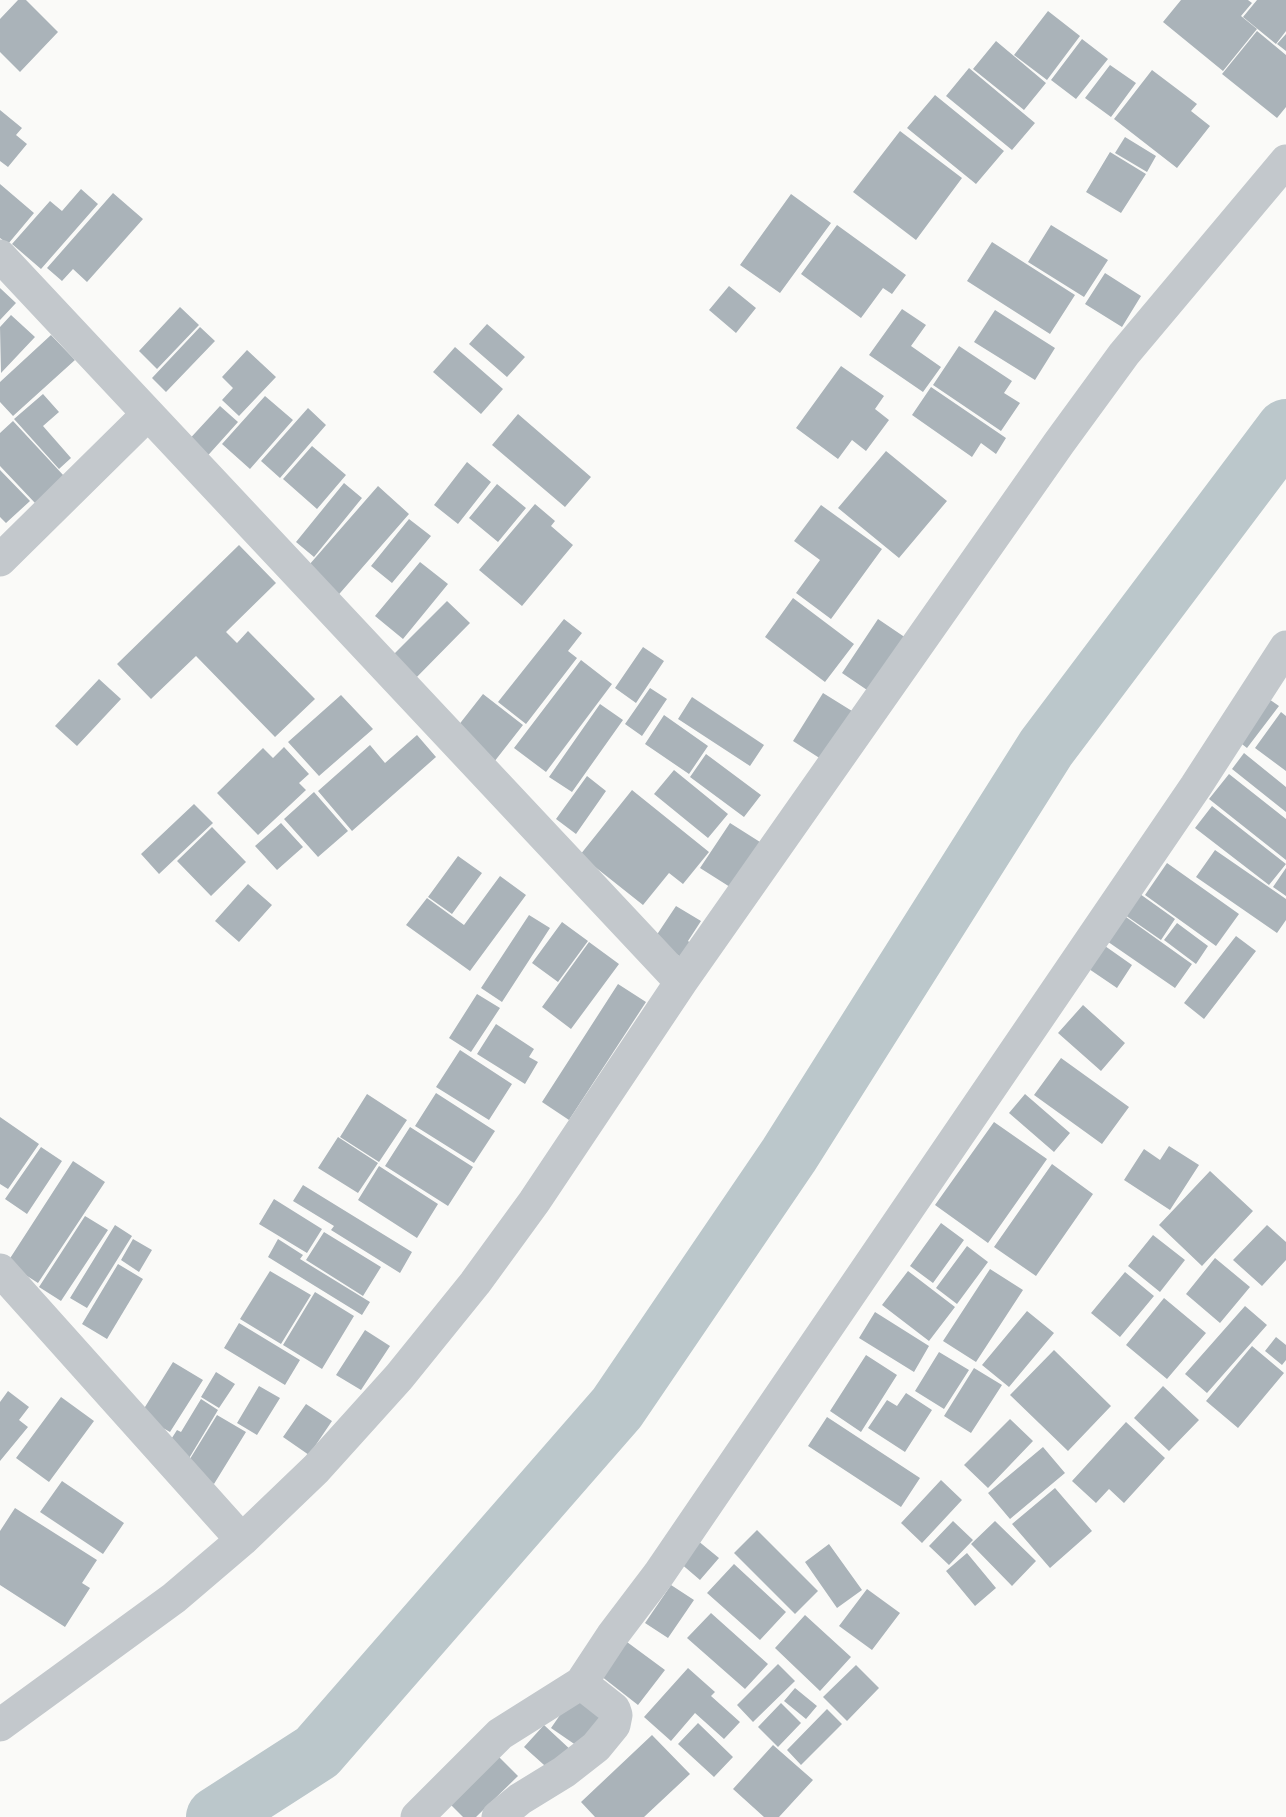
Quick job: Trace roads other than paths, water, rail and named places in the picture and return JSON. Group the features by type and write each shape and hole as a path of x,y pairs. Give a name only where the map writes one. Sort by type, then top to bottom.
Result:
{"street":[{"path":"0,1725 137,1626 242,1540 316,1469 399,1377 475,1283 534,1202 681,982 1072,425 1124,354 1286,160"},
{"path":"0,256 681,982"},
{"path":"0,560 147,415"},
{"path":"417,1817 500,1734 581,1683 612,1636 666,1565 1190,796 1284,654"},
{"path":"0,1270 242,1540"},
{"path":"498,1817 519,1799 580,1760 596,1747 614,1725 616,1715 614,1709 581,1683"}],"waterway":[{"path":"216,1817 317,1752 617,1408 789,1155 1046,748 1286,429"}]}
